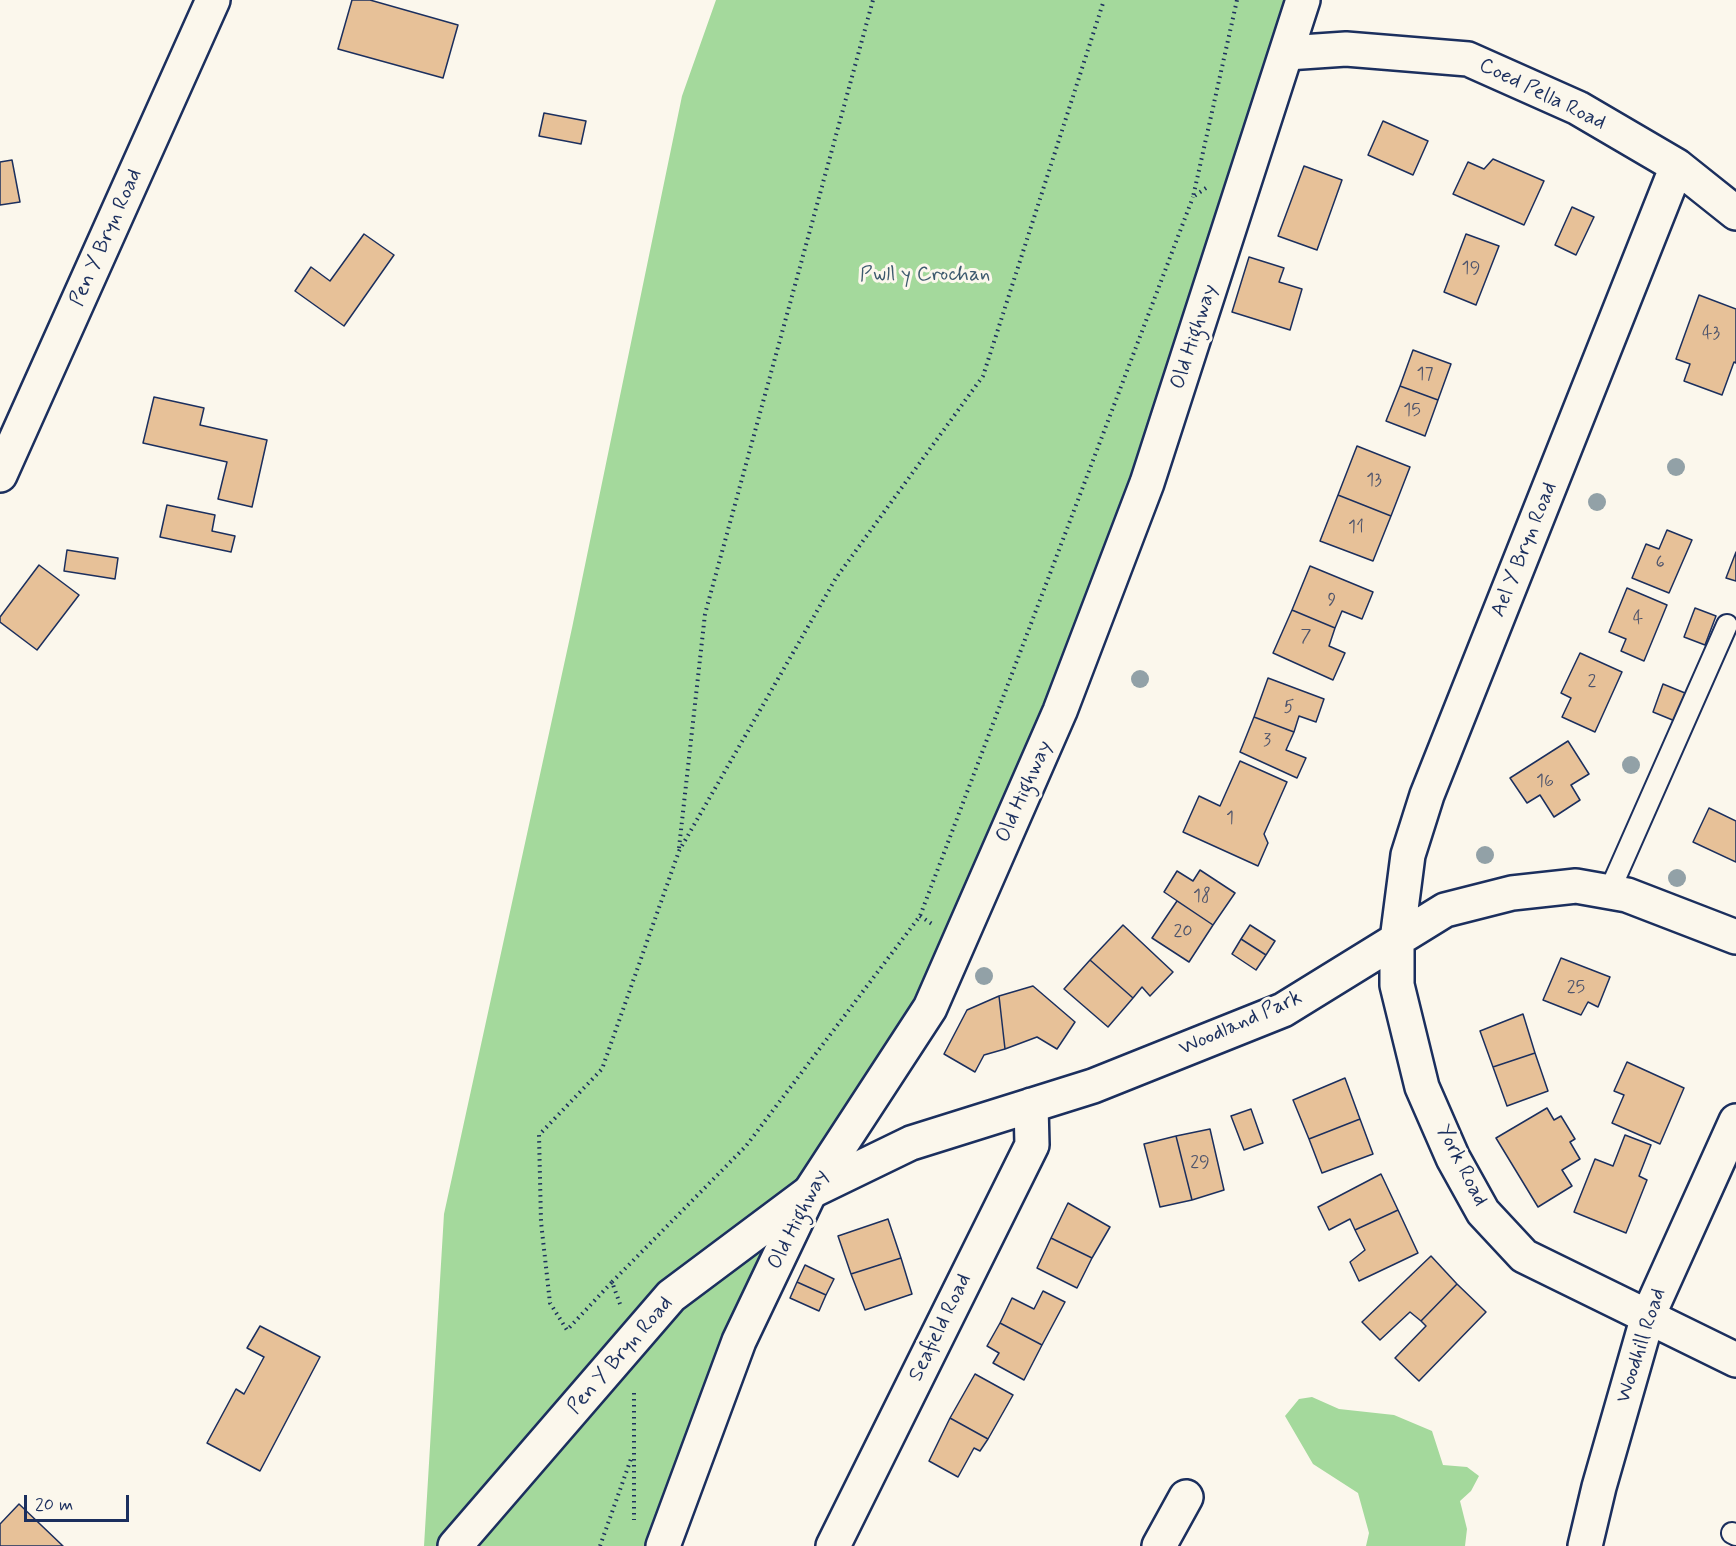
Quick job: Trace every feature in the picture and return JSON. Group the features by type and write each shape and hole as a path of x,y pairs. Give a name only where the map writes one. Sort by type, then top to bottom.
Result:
{"street":[{"name":"Pen Y Bryn Road","path":"0,475 213,0"},
{"name":"Old Highway","path":"663,1546 739,1341 810,1192 930,1008 1055,722 1147,483 1303,0"},
{"name":"Coed Pella Road","path":"1287,53 1346,49 1468,59 1578,108 1677,166 1736,213"},
{"name":"Ael Y Bryn Road","path":"1397,940 1408,855 1427,795 1677,166"},
{"name":"Woodland Park","path":"810,1192 911,1143 1093,1086 1283,1010 1445,910 1512,893 1576,886 1627,895 1736,937"},
{"name":"York Road","path":"1397,940 1397,985 1422,1087 1453,1158 1483,1212 1524,1256 1736,1360"},
{"name":"Seafield Road","path":"832,1546 1032,1145 1031,1105"},
{"name":"Woodhill Road","path":"1586,1546 1599,1487 1648,1316 1736,1121"},
{"name":"Pen Y Bryn Road","path":"455,1546 671,1296 810,1192"},
{"path":"1159,1546 1186,1497"}],"lane":[{"path":"1609,891 1727,625"}],"path":[{"path":"679,851 705,614 873,0"},
{"path":"1104,0 983,376 836,578 679,851 602,1069 539,1135 542,1222 550,1303 567,1330 746,1146 920,916 1192,197 1237,0"},
{"path":"1192,197 1253,158"},
{"path":"612,1282 634,1340 634,1522"},
{"path":"600,1546 634,1451"}],"green space":[{"name":"Pwll y Crochan","path":"716,0 1303,0 1216,273 930,1008 783,1231 663,1546 424,1546 444,1214 572,628 682,96"},
{"path":"1312,1397 1339,1409 1394,1415 1432,1431 1443,1465 1467,1467 1479,1476 1471,1491 1460,1501 1467,1529 1465,1546 1366,1546 1369,1533 1358,1493 1313,1464 1285,1416 1299,1399"}],"building":[{"path":"352,0 370,0 458,25 443,78 338,49"},
{"path":"544,113 586,121 581,144 539,136"},
{"path":"1383,121 1428,141 1413,175 1368,155"},
{"path":"1493,159 1544,181 1524,225 1453,194 1468,162 1484,169"},
{"path":"12,160 20,202 0,205 0,162"},
{"path":"1304,166 1342,180 1317,250 1278,236"},
{"path":"1572,207 1594,217 1576,255 1555,245"},
{"path":"364,234 394,255 344,326 295,291 311,267 330,281"},
{"path":"1466,234 1499,246 1476,305 1444,292"},
{"path":"1249,257 1284,268 1279,282 1302,289 1290,330 1232,312"},
{"path":"1699,295 1736,309 1736,363 1734,362 1722,395 1684,381 1690,364 1676,359"},
{"path":"1413,350 1451,364 1438,400 1400,386"},
{"path":"1400,386 1438,400 1425,436 1386,421"},
{"path":"154,397 204,408 200,425 267,440 252,507 218,499 227,462 143,443"},
{"path":"1357,446 1410,467 1391,516 1338,495"},
{"path":"1338,495 1391,516 1373,561 1320,541"},
{"path":"167,505 215,515 212,531 235,536 231,552 160,537"},
{"path":"1667,530 1692,540 1669,593 1632,578 1646,544 1659,549"},
{"path":"67,550 118,558 115,579 64,571"},
{"path":"1736,552 1736,581 1726,578"},
{"path":"39,565 79,595 37,650 0,622 0,617"},
{"path":"1310,566 1373,592 1362,619 1342,611 1335,628 1292,610"},
{"path":"1627,588 1667,605 1644,661 1621,651 1626,639 1609,632"},
{"path":"1695,608 1716,616 1705,645 1684,637"},
{"path":"1292,610 1335,628 1329,646 1345,653 1333,680 1273,653"},
{"path":"1580,653 1622,672 1595,732 1562,717 1571,698 1561,693"},
{"path":"1268,678 1324,699 1316,722 1299,716 1294,732 1254,717"},
{"path":"1663,684 1685,693 1675,721 1653,712"},
{"path":"1254,717 1294,732 1286,750 1306,758 1297,778 1240,752"},
{"path":"1568,741 1589,774 1571,785 1580,800 1554,817 1540,795 1527,803 1510,778"},
{"path":"1240,761 1287,782 1264,834 1268,843 1258,866 1183,832 1199,796 1220,806"},
{"path":"1709,808 1736,821 1736,862 1693,842"},
{"path":"1200,870 1235,893 1213,925 1164,892 1177,871 1193,881"},
{"path":"1177,901 1213,925 1189,962 1152,938"},
{"path":"1123,925 1173,972 1150,996 1142,987 1133,998 1090,960"},
{"path":"1250,925 1275,941 1266,955 1241,939"},
{"path":"1241,939 1266,955 1256,970 1232,954"},
{"path":"1561,958 1610,977 1598,1007 1588,1002 1581,1015 1543,1000"},
{"path":"1090,960 1133,998 1108,1027 1064,989"},
{"path":"1033,986 1075,1022 1057,1049 1037,1037 1005,1049 999,996"},
{"path":"999,996 1005,1049 984,1055 975,1072 944,1054 967,1010"},
{"path":"1523,1014 1535,1053 1493,1067 1480,1031"},
{"path":"1535,1053 1548,1091 1507,1106 1493,1067"},
{"path":"1627,1062 1684,1088 1660,1144 1612,1123 1624,1095 1614,1091"},
{"path":"1345,1078 1360,1119 1309,1139 1293,1100"},
{"path":"1547,1108 1554,1120 1561,1116 1575,1139 1570,1142 1580,1159 1562,1170 1572,1186 1538,1207 1496,1138"},
{"path":"1251,1109 1263,1143 1244,1150 1231,1116"},
{"path":"1360,1119 1373,1154 1322,1173 1309,1139"},
{"path":"1210,1129 1224,1190 1192,1200 1176,1136"},
{"path":"1625,1135 1651,1145 1639,1176 1647,1180 1626,1233 1574,1212 1595,1159 1613,1166"},
{"path":"1176,1136 1192,1200 1160,1207 1144,1144"},
{"path":"1381,1174 1398,1210 1355,1230 1350,1219 1329,1230 1318,1207"},
{"path":"1068,1203 1110,1227 1092,1258 1051,1238"},
{"path":"1398,1210 1418,1253 1359,1281 1350,1262 1365,1250 1355,1230"},
{"path":"888,1219 901,1258 851,1274 838,1236"},
{"path":"1051,1238 1092,1258 1077,1288 1037,1268"},
{"path":"1431,1256 1457,1284 1421,1321 1410,1312 1380,1340 1362,1322"},
{"path":"901,1258 912,1294 865,1310 851,1274"},
{"path":"805,1265 834,1279 826,1295 797,1282"},
{"path":"797,1282 826,1295 819,1311 790,1298"},
{"path":"1457,1284 1486,1312 1419,1381 1395,1358 1426,1326 1421,1321"},
{"path":"1043,1291 1065,1302 1042,1345 1000,1323 1012,1298 1034,1309"},
{"path":"1000,1323 1042,1345 1024,1380 993,1363 999,1353 987,1346"},
{"path":"260,1326 320,1357 260,1471 207,1443 236,1389 244,1394 264,1357 247,1348"},
{"path":"975,1374 1013,1395 988,1439 950,1418"},
{"path":"950,1418 988,1439 980,1451 974,1448 958,1477 929,1461"},
{"path":"19,1504 63,1546 0,1546 0,1524"}]}
